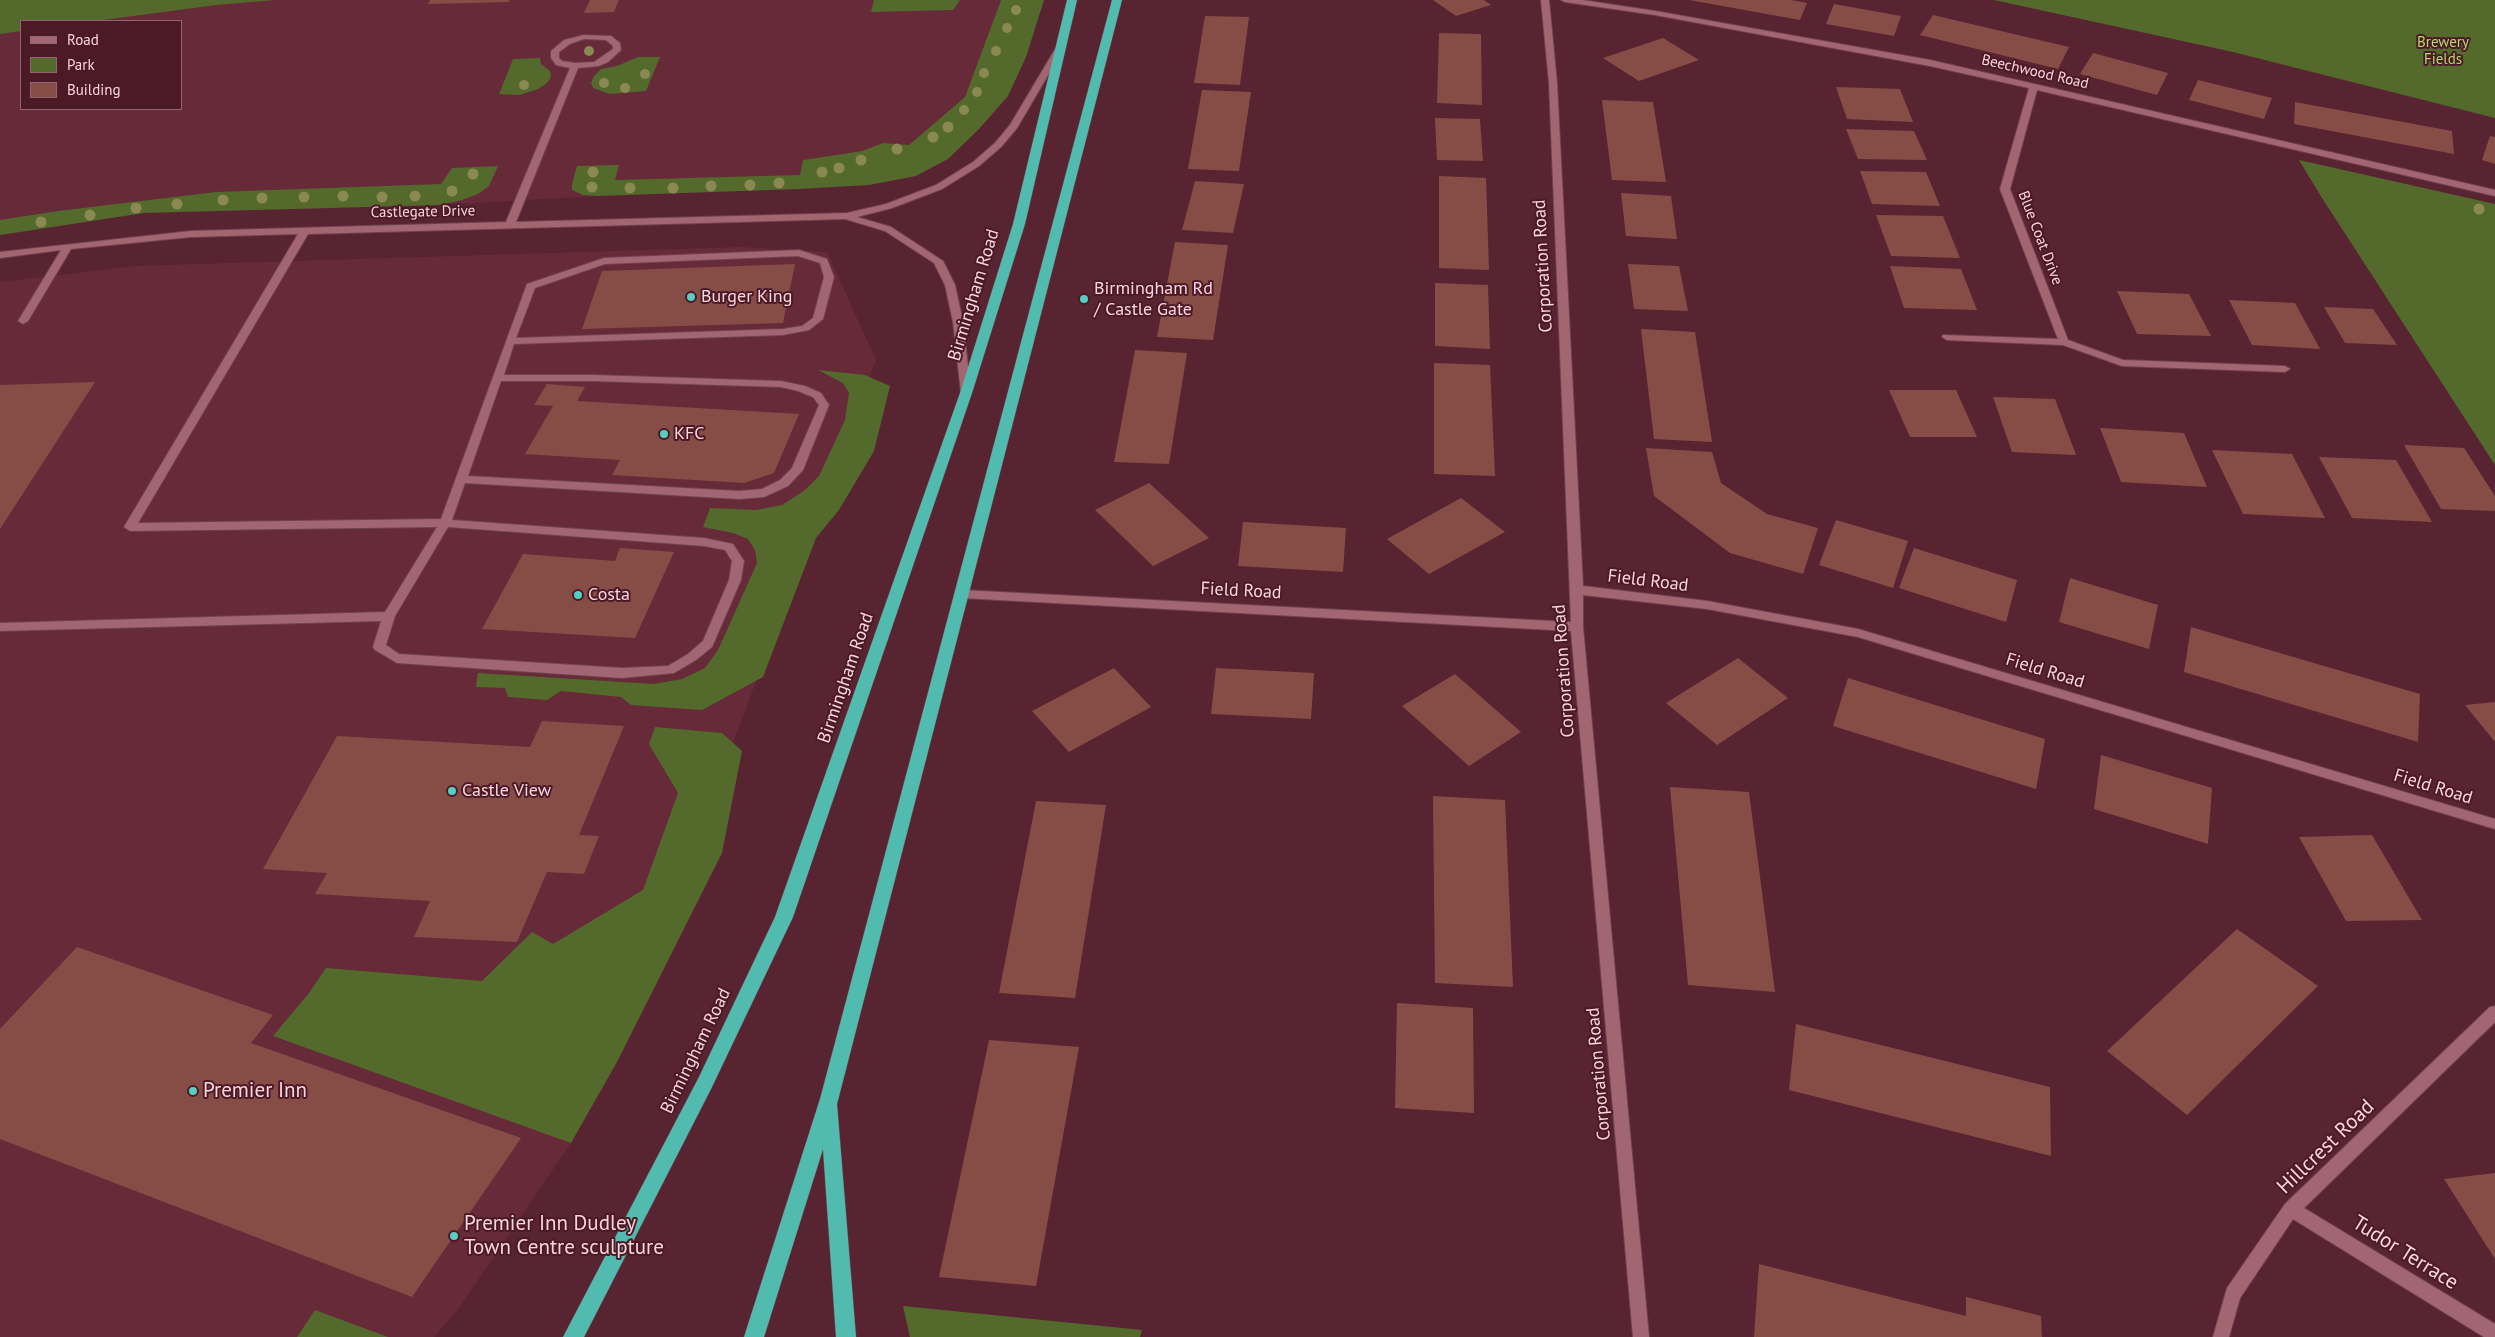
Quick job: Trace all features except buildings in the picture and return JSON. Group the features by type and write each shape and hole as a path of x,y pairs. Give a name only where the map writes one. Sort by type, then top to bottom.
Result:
{"highway":[{"name":"Birmingham Road","path":"573,1337 705,1083 784,917 830,791 966,393 1019,224 1072,0"},
{"path":"754,1337 829,1099 1117,0"},
{"path":"829,1099 846,1337"}],"street":[{"name":"Corporation Road","path":"1545,0 1553,83 1577,590 1577,627 1642,1337"},
{"name":"Beechwood Road","path":"1565,0 1656,13 1930,63 2495,193"},
{"path":"599,36 614,40 617,45 618,50 605,60 596,64 575,66 560,63 555,58 555,51 559,46 577,38 599,36"},
{"name":"Castlegate Drive","path":"0,254 191,234 847,216 889,206 939,187 976,164 998,145 1014,126 1061,46"},
{"path":"510,225 575,66"},
{"name":"Blue Coat Drive","path":"2034,86 2005,189 2064,342"},
{"name":"Castlegate Drive","path":"847,216 888,229 938,261 950,285 958,322 966,393"},
{"path":"305,230 130,527 445,523 704,542 729,547 738,561 735,580 708,644 692,657 670,670 622,673 397,658 379,647 389,616 445,523 510,341 531,286 604,262 799,253 824,261 829,277 818,319 805,328 783,332 510,341"},
{"path":"22,321 68,246"},
{"path":"1947,336 2064,342 2122,363 2285,369"},
{"path":"460,479 739,495 764,493 784,483 797,470 824,405 817,395 801,388 781,384 593,378 497,378"},
{"name":"Field Road","path":"1577,590 1707,605 1858,633 2495,824"},
{"name":"Field Road","path":"962,594 1577,627"},
{"path":"0,627 389,616"},
{"name":"Hillcrest Road","path":"2221,1337 2233,1294 2291,1209 2495,1012"},
{"name":"Tudor Terrace","path":"2291,1209 2495,1334"}],"shaded area":[{"path":"0,0 1001,0 965,97 909,145 883,143 862,151 803,160 798,189 597,196 440,205 144,213 0,235"},
{"path":"741,247 827,252 876,360 677,893 574,1085 571,1143 457,1311 434,1337 0,1337 0,282 136,266"}],"green space":[{"path":"0,0 276,0 216,5 104,20 20,20 20,31 0,34"},
{"path":"874,0 960,0 953,10 871,12"},
{"path":"1001,0 1044,0 1026,57 1008,96 979,129 948,159 916,176 869,185 798,189 597,196 583,195 572,190 577,166 619,165 615,180 800,175 803,160 862,151 883,143 909,145 965,97"},
{"name":"Brewery Fields","path":"1994,0 2495,0 2495,118 2233,52"},
{"path":"638,57 660,57 646,91 610,94 593,88 591,83 594,76 601,69 617,66"},
{"path":"540,58 541,64 550,71 551,77 547,83 538,89 520,95 499,94 513,59"},
{"path":"2299,160 2495,204 2495,465 2322,198"},
{"path":"498,166 489,186 478,194 440,205 144,213 0,235 0,220 58,211 216,192 441,184 452,168"},
{"path":"818,370 865,375 890,386 874,451 839,510 816,538 763,677 702,710 631,705 621,697 561,691 547,700 508,697 505,688 476,687 478,673 654,684 682,679 705,668 718,650 757,563 755,550 748,539 733,533 703,527 710,508 756,510 782,505 805,490 819,476 845,420 849,393 843,383"},
{"path":"655,727 722,733 742,751 722,853 617,1062 571,1143 273,1036 309,993 326,968 482,981 532,932 553,944 643,890 678,793 649,744"},
{"path":"903,1306 1142,1330 1140,1337 910,1337"},
{"path":"315,1310 388,1337 297,1337"}],"place":[{"name":"Burger King","path":"691,297"},
{"name":"Birmingham Rd / Castle Gate","path":"1084,299"},
{"name":"KFC","path":"664,434"},
{"name":"Costa","path":"578,595"},
{"name":"Castle View","path":"452,791"},
{"name":"Premier Inn","path":"193,1091"},
{"name":"Premier Inn Dudley Town Centre sculpture","path":"454,1236"}]}
